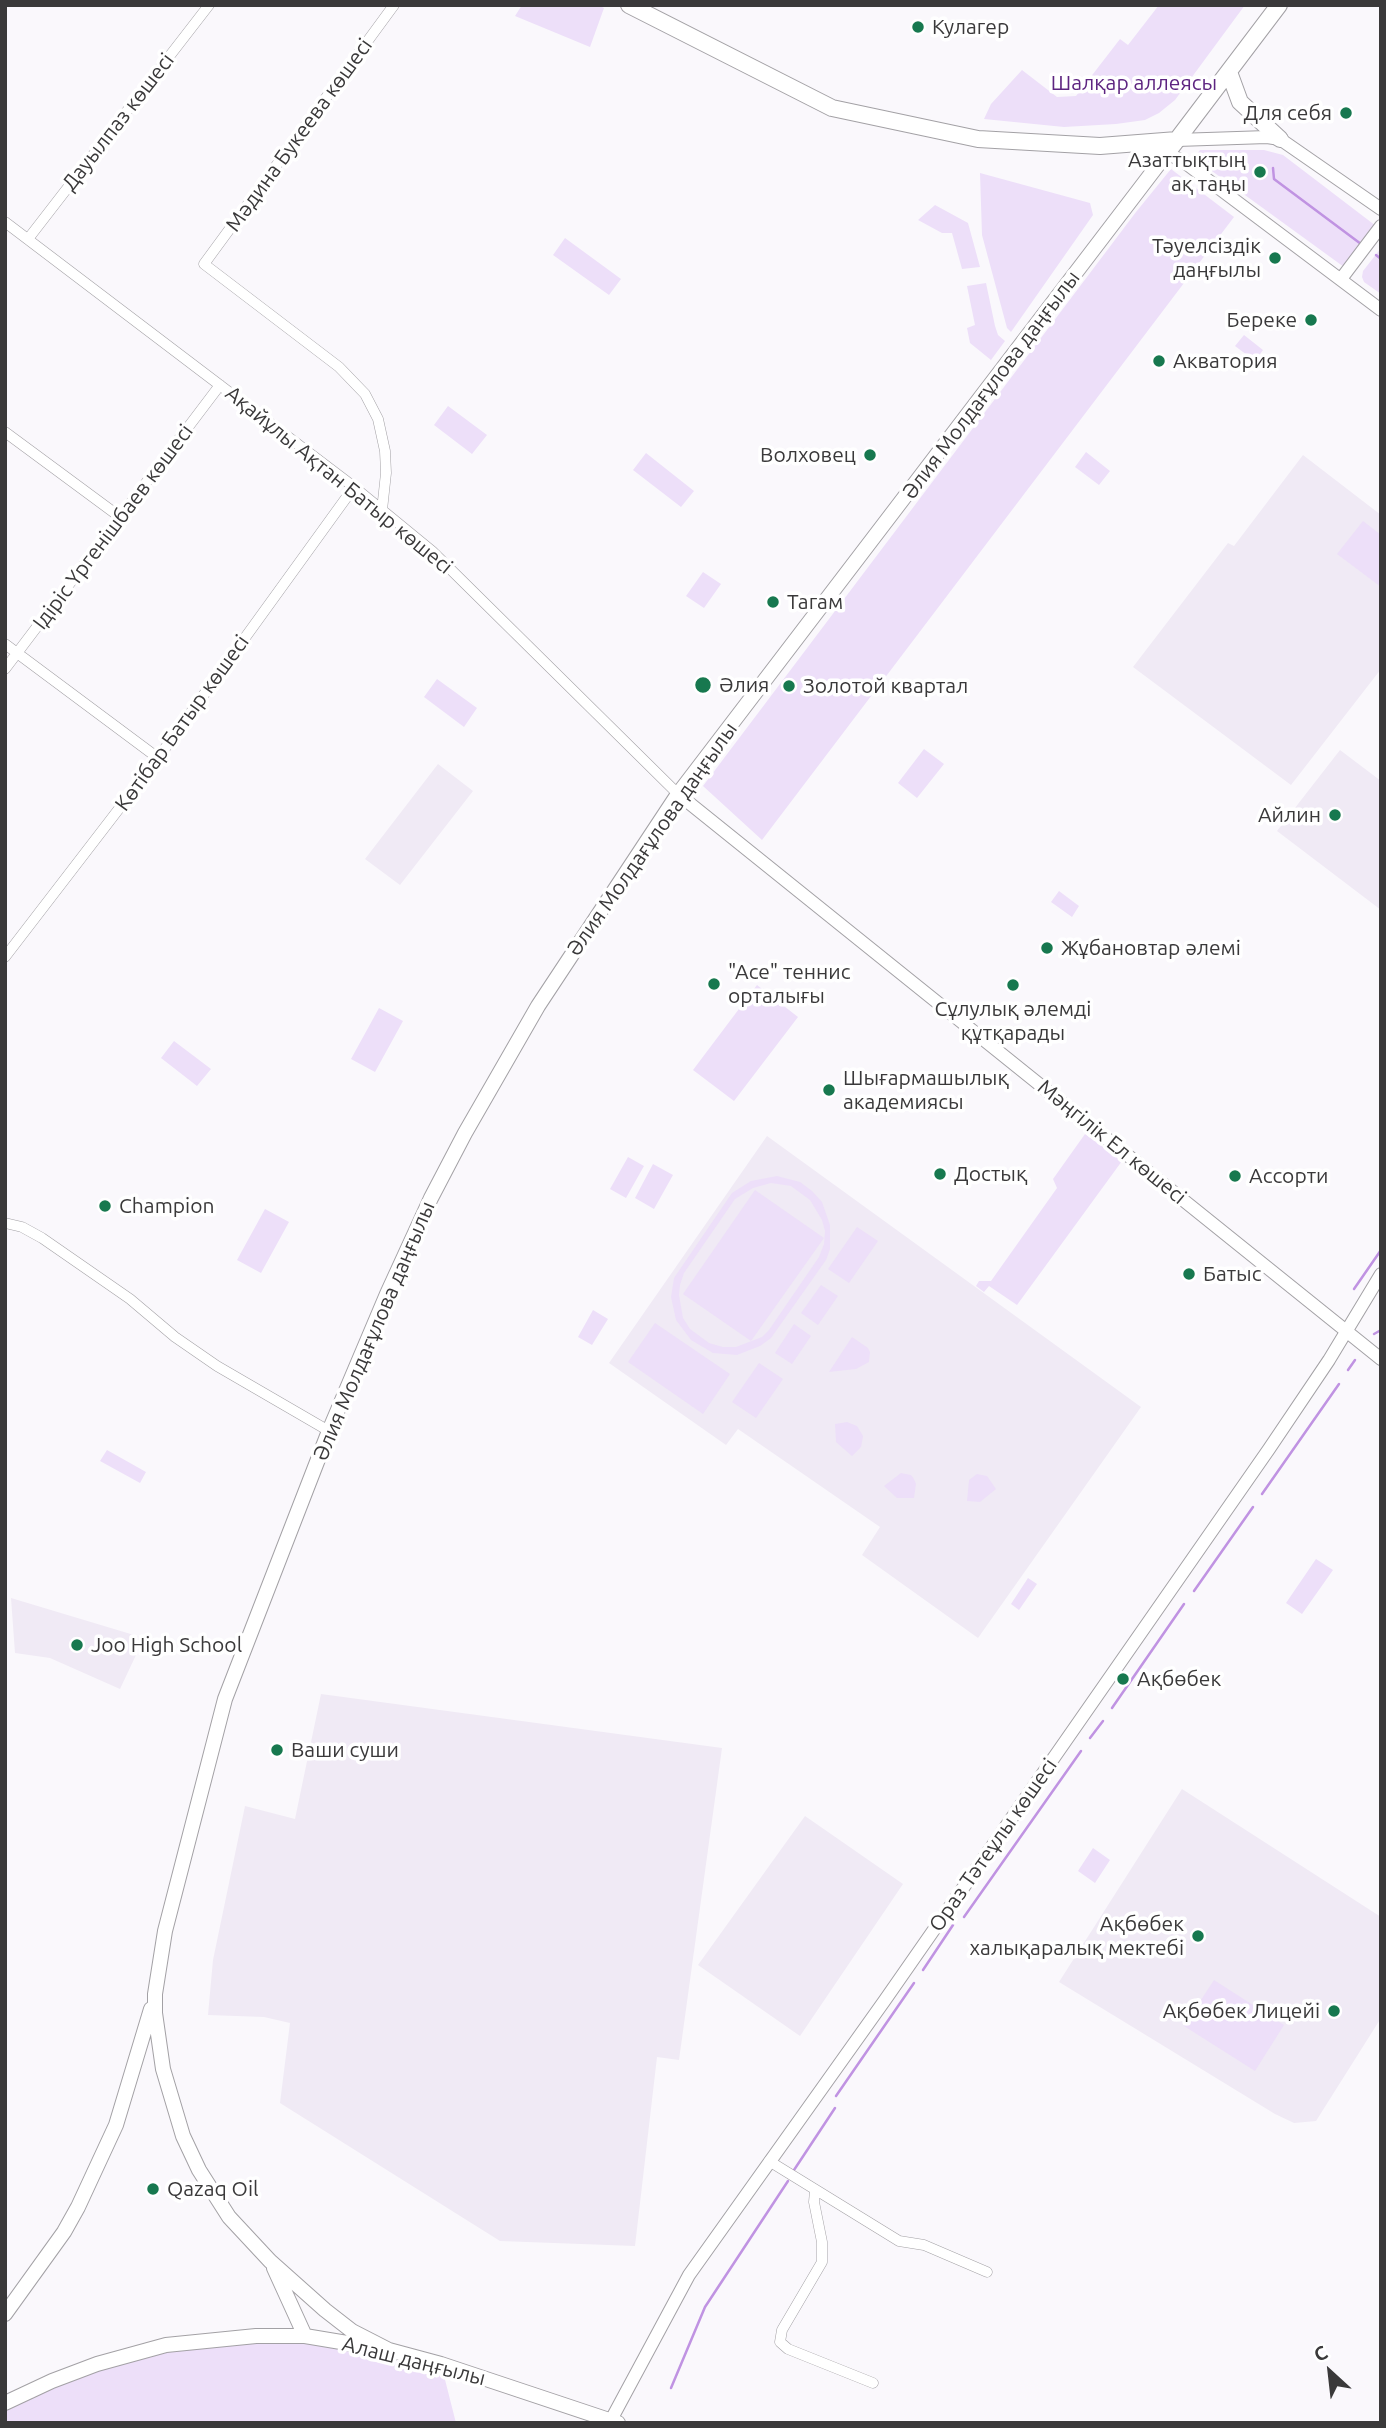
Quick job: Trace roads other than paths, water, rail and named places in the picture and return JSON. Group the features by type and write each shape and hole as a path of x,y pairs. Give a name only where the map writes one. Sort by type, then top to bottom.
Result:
{"main road":[{"path":"629,5 832,108 969,138 1074,146 1172,147"},
{"name":"Әлия Молдағұлова даңғылы","path":"155,1994 165,1931 225,1699 328,1431 426,1210 465,1133 538,1006 678,794 1279,5"},
{"path":"1228,72 1240,102 1280,139"},
{"path":"155,1994 163,2069 183,2136 215,2197 229,2217 270,2261 325,2310 352,2331 389,2350"},
{"path":"5,2314 64,2232 111,2137 138,2057 155,1994"},
{"path":"270,2261 304,2336"},
{"name":"Алаш даңғылы","path":"5,2403 97,2364 166,2344 256,2336 304,2336 389,2350 441,2364 613,2422"}],"street":[{"name":"Дауылпаз көшесі","path":"28,239 209,5"},
{"name":"Мәдина Букеева көшесі","path":"382,510 386,451 378,419 365,394 339,367 204,264 394,5"},
{"path":"1172,147 1268,137 1280,139 1381,209"},
{"path":"1172,147 1184,162 1381,310"},
{"name":"Ақайұлы Ақтан Батыр көшесі","path":"5,222 354,487 449,566 678,794"},
{"path":"1341,279 1381,226"},
{"name":"Ідіріс Үргенішбаев көшесі","path":"5,669 220,385"},
{"path":"5,432 120,517"},
{"name":"Көтібар Батыр көшесі","path":"5,957 158,758 354,487"},
{"path":"5,644 158,758"},
{"name":"Мәңгілік Ел көшесі","path":"678,794 1381,1359"},
{"path":"5,1223 22,1227 42,1238 130,1298 175,1337 217,1366 328,1431"},
{"name":"Ораз Тәтеұлы көшесі","path":"613,2422 689,2275 886,2000 1269,1449 1381,1274"},
{"path":"769,2161 899,2241 924,2245 987,2272"},
{"path":"815,2191 822,2262 782,2330 780,2342 788,2349 873,2383"}],"waterway":[{"path":"1273,168 1274,179 1361,244"},
{"path":"1376,255 1381,259"},
{"path":"1354,1289 1381,1250"},
{"path":"1374,1334 1381,1330"},
{"path":"1348,1370 1355,1360"},
{"path":"1262,1494 1339,1384"},
{"path":"1194,1591 1253,1507"},
{"path":"1112,1708 1184,1604"},
{"path":"1090,1738 1103,1721"},
{"path":"964,1917 1081,1751"},
{"path":"923,1970 953,1925"},
{"path":"836,2096 914,1983"},
{"path":"794,2170 835,2108"},
{"path":"671,2388 705,2307 788,2181"}],"place":[{"name":"Кулагер","path":"918,27"},
{"name":"Для себя","path":"1346,113"},
{"name":"Азаттықтың ақ таңы","path":"1260,172"},
{"name":"Тәуелсіздік даңғылы","path":"1275,258"},
{"name":"Береке","path":"1311,320"},
{"name":"Акватория","path":"1159,361"},
{"name":"Волховец","path":"870,455"},
{"name":"Тагам","path":"773,602"},
{"name":"Әлия","path":"703,685"},
{"name":"Золотой квартал","path":"789,686"},
{"name":"Айлин","path":"1335,815"},
{"name":"Жұбановтар әлемі","path":"1047,948"},
{"name":"\"Ace\" теннис орталығы","path":"714,984"},
{"name":"Сұлулық әлемді құтқарады","path":"1013,985"},
{"name":"Шығармашылық академиясы","path":"829,1090"},
{"name":"Достық","path":"940,1174"},
{"name":"Ассорти","path":"1235,1176"},
{"name":"Champion","path":"105,1206"},
{"name":"Батыс","path":"1189,1274"},
{"name":"Joo High School","path":"77,1645"},
{"name":"Ақбөбек","path":"1123,1679"},
{"name":"Ваши суши","path":"277,1750"},
{"name":"Ақбөбек халықаралық мектебі","path":"1198,1936"},
{"name":"Ақбөбек Лицейі","path":"1334,2011"},
{"name":"Qazaq Oil","path":"153,2189"}],"park label":[{"name":"Шалқар аллеясы","path":"1134,83"}]}
